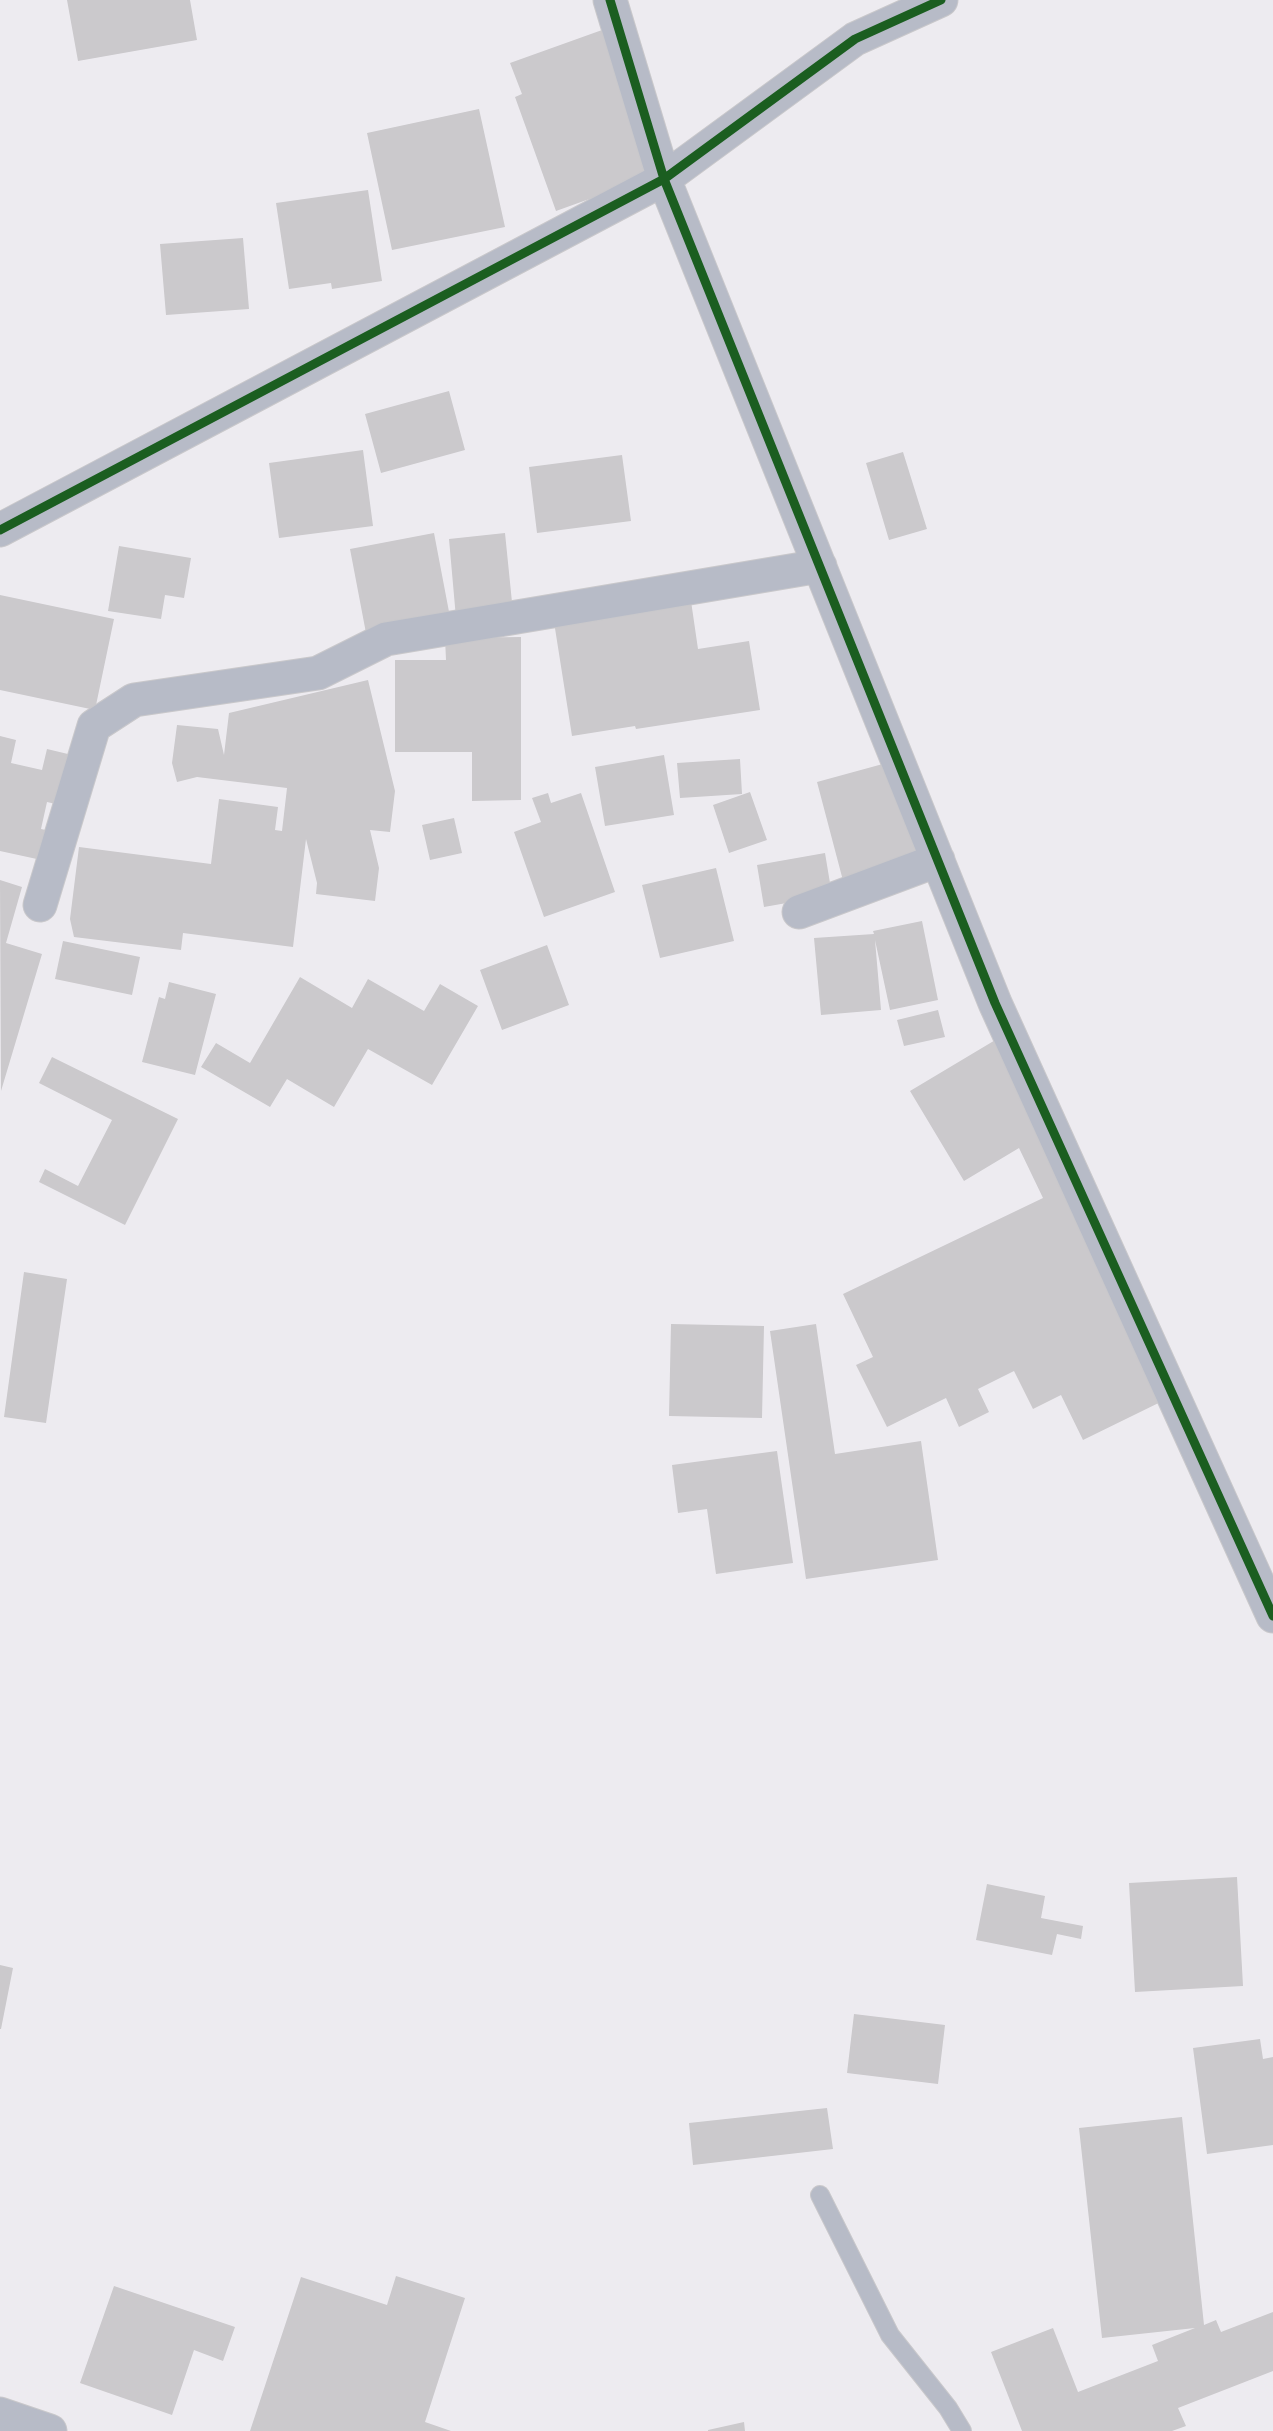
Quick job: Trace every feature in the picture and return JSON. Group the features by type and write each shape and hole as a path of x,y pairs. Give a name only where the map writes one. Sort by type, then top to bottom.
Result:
{"street":[{"path":"610,0 664,179 995,1002 1273,1616"},
{"path":"0,530 664,179 855,39 941,0"},
{"path":"40,905 94,726 134,700 318,673 386,639 820,566"},
{"path":"799,912 938,860"},
{"path":"0,2414 50,2431"}],"lane":[{"path":"819,2195 890,2335 948,2408 962,2431"}],"building":[{"path":"67,0 190,0 197,40 78,61"},
{"path":"616,25 670,170 556,211 515,97 522,94 510,63"},
{"path":"479,109 505,227 392,250 367,133"},
{"path":"368,190 382,281 332,289 331,283 289,289 276,203"},
{"path":"243,238 249,309 166,315 160,244"},
{"path":"449,391 465,450 381,473 365,414"},
{"path":"363,450 373,526 279,538 269,463"},
{"path":"903,452 927,529 889,540 866,463"},
{"path":"622,455 631,521 537,533 529,467"},
{"path":"434,533 450,617 366,633 350,549"},
{"path":"505,533 513,612 456,618 449,539"},
{"path":"119,546 191,558 184,598 165,595 161,619 108,611"},
{"path":"0,595 114,619 95,710 0,690"},
{"path":"691,601 698,649 749,641 760,710 636,729 635,726 572,736 554,622"},
{"path":"521,637 521,800 472,801 472,752 395,752 395,660 446,660 445,638"},
{"path":"368,680 395,791 390,832 370,830 379,868 375,901 316,894 317,883 306,839 293,947 183,933 181,950 74,937 70,919 79,847 211,864 219,799 278,807 275,830 282,831 287,788 197,777 177,782 172,763 177,725 218,729 224,755 229,713"},
{"path":"0,736 16,740 11,763 42,770 47,749 93,760 82,810 47,802 41,829 75,836 69,866 0,851"},
{"path":"664,755 674,815 605,826 595,767"},
{"path":"740,759 742,794 680,798 677,763"},
{"path":"901,759 927,857 846,892 817,782"},
{"path":"750,792 767,840 729,853 713,805"},
{"path":"548,793 551,803 581,793 615,892 544,917 514,832 541,822 532,798"},
{"path":"454,818 462,853 430,860 422,825"},
{"path":"825,853 832,895 764,907 757,865"},
{"path":"716,868 734,941 660,958 642,885"},
{"path":"0,880 22,887 6,943 42,954 1,1091"},
{"path":"922,921 938,1000 890,1010 875,940 881,1010 821,1015 814,938 874,934 873,931"},
{"path":"63,941 140,957 132,995 55,979"},
{"path":"547,945 569,1005 502,1030 480,970"},
{"path":"300,977 352,1008 368,979 424,1011 440,984 478,1006 432,1085 368,1049 334,1107 287,1079 270,1107 201,1067 216,1043 250,1063"},
{"path":"169,982 216,994 195,1075 142,1062 159,997 165,999"},
{"path":"938,1010 945,1037 904,1046 897,1020"},
{"path":"1002,1036 1181,1392 1083,1440 1061,1395 1033,1409 1014,1371 978,1389 989,1412 959,1427 946,1398 887,1427 856,1365 873,1357 843,1294 1043,1198 1019,1148 964,1181 910,1091"},
{"path":"52,1057 178,1119 125,1225 39,1182 45,1169 78,1186 112,1120 39,1083"},
{"path":"24,1272 67,1279 46,1423 4,1417"},
{"path":"671,1324 764,1326 762,1418 669,1416"},
{"path":"816,1324 835,1454 921,1441 938,1560 806,1579 770,1331"},
{"path":"777,1451 793,1563 716,1574 707,1509 678,1513 672,1465"},
{"path":"1237,1877 1243,1986 1135,1992 1129,1883"},
{"path":"987,1884 1045,1896 1041,1918 1083,1926 1081,1939 1057,1934 1052,1955 976,1940"},
{"path":"0,1965 13,1968 1,2029 0,2029"},
{"path":"854,2014 945,2025 938,2084 847,2073"},
{"path":"1260,2039 1263,2059 1273,2057 1273,2145 1207,2154 1193,2048"},
{"path":"827,2108 833,2149 693,2165 689,2123"},
{"path":"1182,2117 1204,2325 1216,2320 1221,2332 1273,2312 1273,2371 1178,2408 1186,2426 1172,2431 1022,2431 991,2352 1053,2328 1078,2392 1158,2361 1152,2345 1195,2328 1102,2338 1079,2128"},
{"path":"396,2276 465,2298 425,2422 451,2431 250,2431 301,2277 387,2305"},
{"path":"114,2286 235,2327 223,2361 194,2350 172,2415 80,2383"},
{"path":"744,2422 745,2431 708,2431 708,2430"}],"cycle path":[{"path":"610,0 664,179 995,1003 1273,1616"},
{"path":"0,530 664,179 855,39 941,0"}]}
